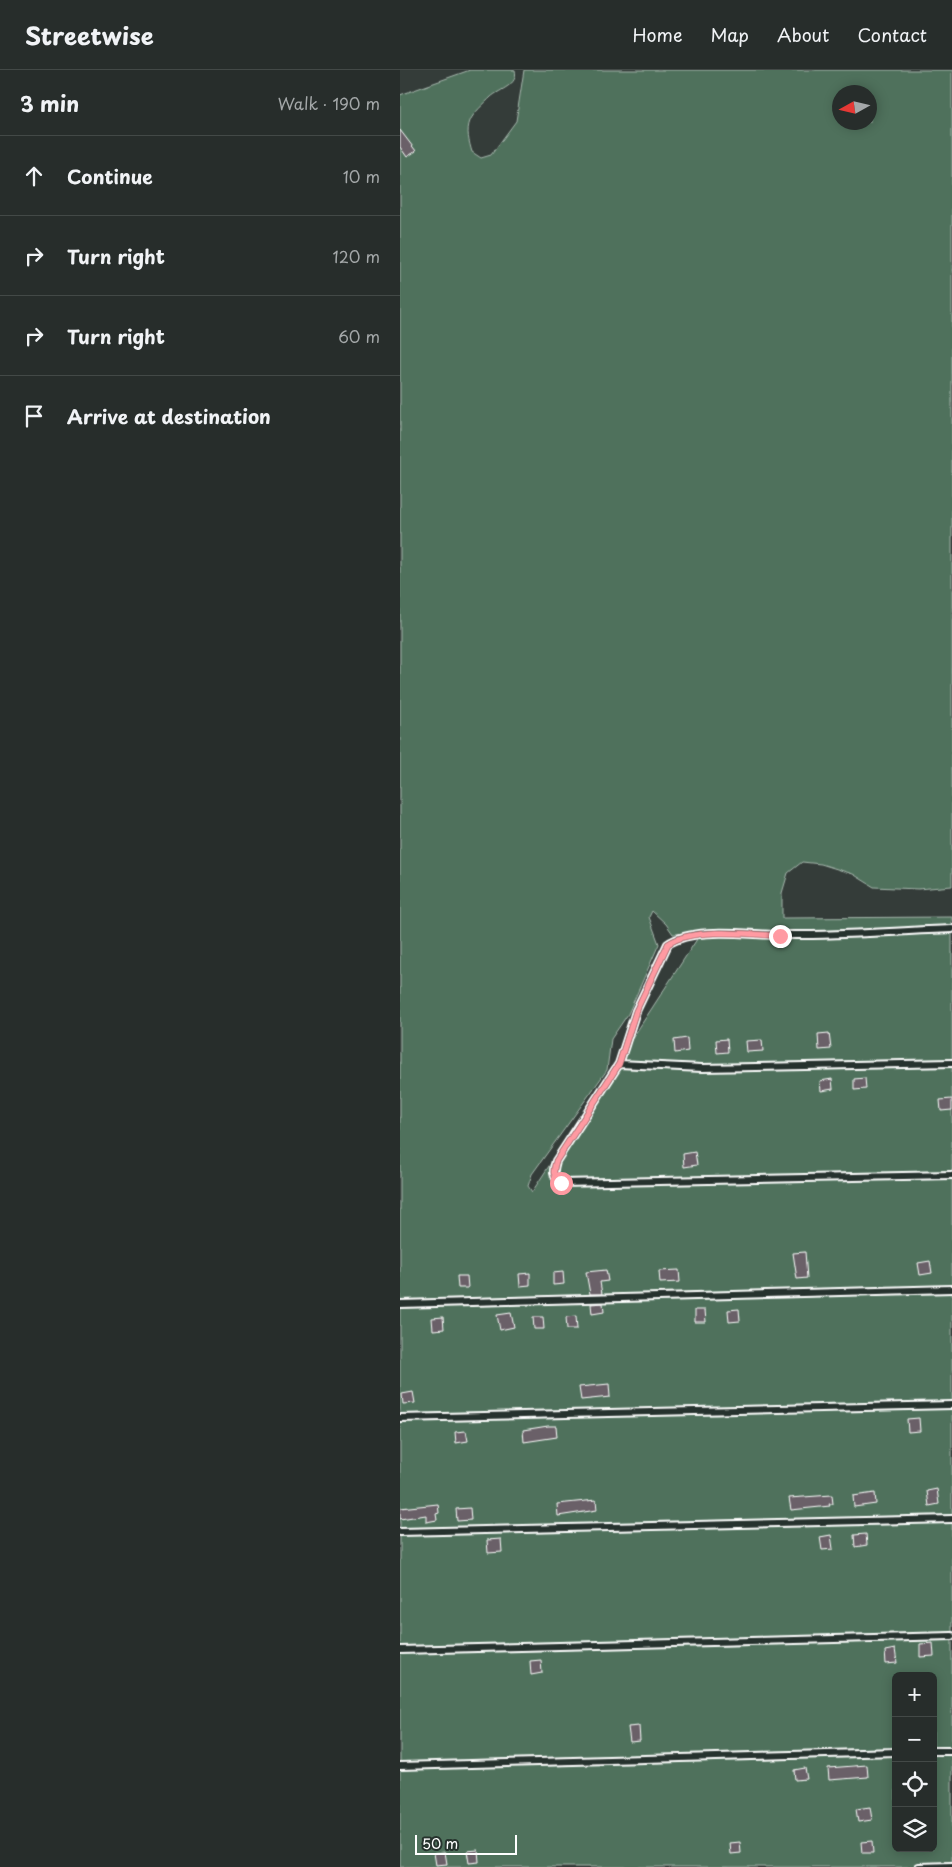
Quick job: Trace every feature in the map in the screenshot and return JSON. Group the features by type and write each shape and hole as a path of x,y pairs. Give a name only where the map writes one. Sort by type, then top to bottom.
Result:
{"lane":[{"path":"952,929 780,936 732,933 694,935 675,939 668,944 636,1011 619,1064 556,1161 553,1171 554,1178 561,1183 952,1175"},
{"path":"619,1064 702,1068 952,1063"},
{"path":"400,1304 952,1288"},
{"path":"400,1418 952,1405"},
{"path":"400,1532 952,1519"},
{"path":"400,1650 952,1636"},
{"path":"937,1751 952,1751"},
{"path":"400,1766 892,1752"},
{"path":"918,1867 952,1866"}],"green space":[{"path":"470,70 515,70 512,83 491,97 476,111 470,121 468,133 472,152 481,158 491,155 516,121 524,70 952,70 952,886 918,889 874,887 853,874 821,864 802,862 788,873 782,893 782,918 952,917 952,1867 400,1867 400,95","holes":["652,911 666,924 673,934 701,933 532,1192 528,1186 532,1174 607,1070 611,1039 628,1014 659,944 649,917"]}],"building":[{"path":"400,130 416,151 407,157 400,147"},
{"path":"829,1033 831,1049 819,1050 818,1034"},
{"path":"687,1038 688,1051 675,1053 674,1040"},
{"path":"727,1039 728,1052 717,1053 716,1040"},
{"path":"762,1040 763,1051 747,1052 746,1041"},
{"path":"865,1078 866,1089 854,1090 854,1079"},
{"path":"832,1079 833,1089 821,1091 820,1081"},
{"path":"952,1099 952,1110 941,1111 940,1100"},
{"path":"695,1152 697,1165 684,1167 683,1154"},
{"path":"805,1252 807,1278 797,1279 793,1253"},
{"path":"930,1261 932,1273 920,1275 918,1263"},
{"path":"606,1270 608,1281 600,1282 602,1294 590,1294 586,1272"},
{"path":"679,1270 680,1282 660,1283 659,1271"},
{"path":"563,1272 564,1284 553,1285 553,1273"},
{"path":"530,1273 530,1285 520,1286 519,1274"},
{"path":"457,1276 467,1276 468,1288 458,1288"},
{"path":"603,1303 604,1312 592,1314 591,1304"},
{"path":"739,1309 740,1321 729,1322 728,1310"},
{"path":"695,1310 705,1310 706,1322 695,1322"},
{"path":"511,1313 514,1327 500,1330 497,1315"},
{"path":"576,1316 577,1329 567,1329 566,1317"},
{"path":"443,1317 444,1329 433,1330 432,1318"},
{"path":"533,1317 543,1317 544,1329 534,1329"},
{"path":"609,1384 610,1397 581,1400 579,1387"},
{"path":"413,1392 415,1403 403,1404 402,1394"},
{"path":"919,1418 920,1431 908,1432 907,1419"},
{"path":"556,1426 557,1437 524,1442 523,1430"},
{"path":"466,1431 468,1441 456,1443 455,1432"},
{"path":"937,1489 939,1504 929,1506 927,1491"},
{"path":"875,1493 876,1504 854,1507 853,1496"},
{"path":"832,1495 833,1504 829,1504 830,1506 791,1510 789,1498"},
{"path":"596,1500 597,1510 558,1516 557,1504"},
{"path":"438,1504 439,1513 436,1514 437,1520 426,1522 426,1515 400,1519 400,1508"},
{"path":"470,1508 471,1520 457,1521 456,1509"},
{"path":"866,1534 867,1545 855,1547 854,1535"},
{"path":"831,1535 833,1549 822,1550 820,1537"},
{"path":"501,1539 502,1552 488,1553 487,1540"},
{"path":"933,1643 934,1656 920,1657 920,1644"},
{"path":"895,1649 897,1663 886,1664 885,1651"},
{"path":"541,1660 542,1673 531,1675 530,1661"},
{"path":"639,1726 640,1741 630,1742 628,1727"},
{"path":"867,1765 868,1777 829,1780 828,1768"},
{"path":"805,1768 807,1779 795,1780 794,1770"},
{"path":"870,1807 872,1820 858,1822 856,1809"},
{"path":"872,1841 873,1853 862,1853 861,1842"},
{"path":"740,1842 741,1853 731,1854 730,1843"},
{"path":"478,1850 479,1862 469,1863 467,1851"},
{"path":"445,1852 447,1864 436,1865 434,1853"}],"route":[{"path":"561,1183 554,1178 553,1171 556,1161 619,1064 636,1011 668,944 675,939 694,935 732,933 780,936"}]}
